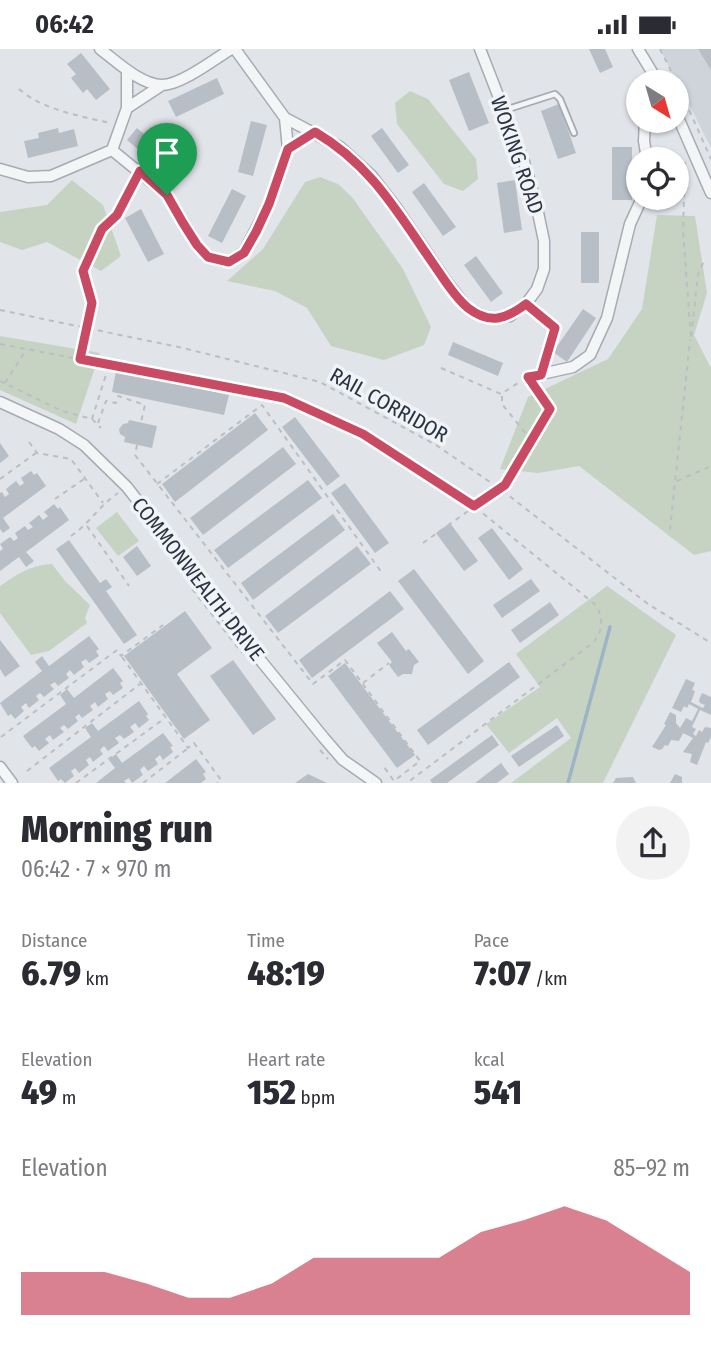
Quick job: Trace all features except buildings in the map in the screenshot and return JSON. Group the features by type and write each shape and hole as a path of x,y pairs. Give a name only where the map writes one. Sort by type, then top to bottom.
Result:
{"street":[{"path":"100,49 127,70 162,85"},
{"path":"127,108 162,85 193,72 233,49 285,118 340,146 371,176 467,308 485,317 498,318 510,316 526,304"},
{"name":"WOKING ROAD","path":"480,49 524,162 544,241 544,269 537,289 526,304"},
{"path":"638,49 651,70"},
{"path":"0,169 28,177 51,176 112,151 127,108 127,70"},
{"path":"112,151 167,195 197,245 208,257 229,262 244,253 269,204 288,149 285,118"},
{"path":"288,149 315,132"},
{"path":"686,133 710,186"},
{"path":"528,377 573,367 590,355 607,318 630,224 636,210"},
{"name":"COMMONWEALTH DRIVE","path":"0,402 59,429 84,445 127,487 324,738 343,760 376,783"},
{"path":"0,767 12,783"}],"lane":[{"path":"504,110 555,94 560,99 574,133"}],"path":[{"path":"660,49 670,70"},
{"path":"19,89 27,96 55,109 121,126"},
{"path":"690,112 711,159"},
{"path":"691,339 683,230 685,160 694,150"},
{"path":"80,359 92,303 83,271 102,229 117,215 140,171"},
{"path":"670,530 698,274 704,261"},
{"path":"526,304 555,328 541,375"},
{"name":"RAIL CORRIDOR","path":"0,310 183,348 320,381 436,445 501,489 648,604 711,643"},
{"path":"0,344 284,398 363,434 474,506 597,607 603,620 601,632 594,642 407,783"},
{"path":"5,383 27,349"},
{"path":"92,419 109,364"},
{"path":"441,367 501,394"},
{"path":"423,543 501,489 550,409 528,377 501,394"},
{"path":"0,381 62,411 92,419 102,428"},
{"path":"501,394 502,404 531,441"},
{"path":"98,424 106,401 116,403 118,396 145,405 141,422"},
{"path":"157,484 262,405 382,573"},
{"path":"29,442 37,453 71,459 103,503"},
{"path":"137,445 135,456 313,684 345,660 420,761 394,781 384,767"},
{"path":"0,479 37,453"},
{"path":"676,482 711,466"},
{"path":"54,499 85,478"},
{"path":"71,536 87,525 103,503 127,487"},
{"path":"87,525 129,586"},
{"path":"121,656 163,625"},
{"path":"1,737 117,650 188,748"},
{"path":"362,683 389,663"},
{"path":"27,771 141,684"},
{"path":"76,783 166,718"},
{"path":"143,783 194,743 221,780 217,783"}],"shaded area":[{"path":"660,49 711,49 711,148 690,106 690,70 671,70"}],"green space":[{"path":"410,91 428,99 476,159 478,179 463,191 444,184 397,124 395,103"},
{"path":"320,177 338,184 352,197 403,269 431,327 424,345 384,360 331,346 307,308 275,291 227,281 263,249 305,182"},
{"path":"72,180 103,205 121,256 101,271 47,242 22,250 0,242 0,212 47,205"},
{"path":"657,215 695,216 707,293 694,335 711,368 711,551 694,555 579,466 538,473 500,469 528,397 608,359 642,309"},
{"path":"0,336 100,353 76,424 0,390"},
{"path":"117,512 139,541 118,556 96,528"},
{"path":"52,564 90,605 85,618 87,623 49,651 31,655 0,613 0,586 24,571"},
{"path":"607,586 676,635 603,783 511,783 571,738 557,718 509,753 486,724 540,687 516,654"}],"waterway":[{"path":"568,783 610,627"}],"route":[{"path":"315,132 340,146 371,176 467,308 485,317 498,318 510,316 526,304 555,328 541,375 528,377 550,409 505,485 474,506 363,434 284,398 80,359 92,303 83,271 102,229 117,215 140,171 167,195 197,245 208,257 229,262 235,260 244,253 256,232 288,149 315,132"}]}
